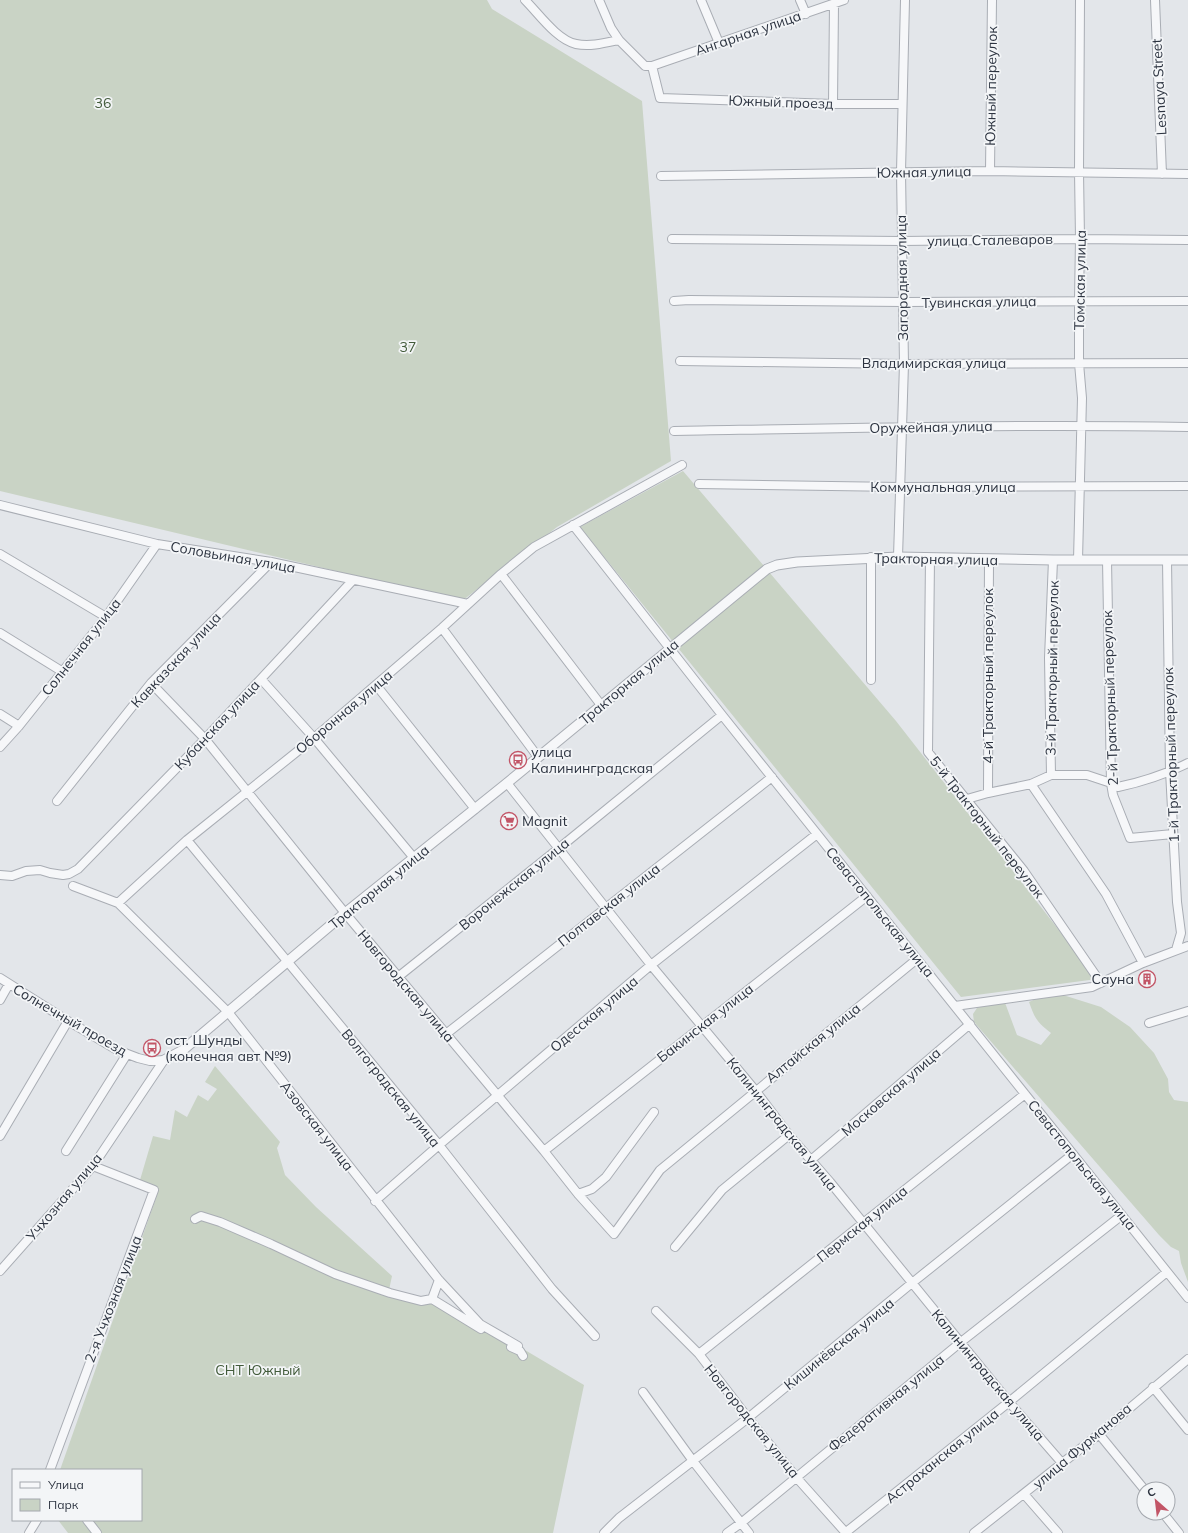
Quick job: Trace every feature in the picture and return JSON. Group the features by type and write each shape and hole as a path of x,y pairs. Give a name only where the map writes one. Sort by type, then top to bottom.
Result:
{"street":[{"path":"525,0 561,38 576,44 599,45 619,40"},
{"path":"599,0 619,40 644,66 652,66"},
{"path":"701,0 719,43"},
{"path":"800,0 806,14"},
{"name":"Ангарная улица","path":"652,66 844,0"},
{"name":"Загородная улица","path":"898,557 904,364 901,241 901,104 905,0"},
{"name":"Южный переулок","path":"990,171 992,0"},
{"name":"Томская улица","path":"1078,560 1082,398 1079,363 1080,0"},
{"name":"Lesnaya Street","path":"1155,0 1162,174"},
{"path":"834,4 834,104"},
{"name":"Южный проезд","path":"652,66 660,98 834,104 901,104"},
{"name":"Южная улица","path":"661,176 990,171 1079,171 1188,174"},
{"name":"улица Сталеваров","path":"672,239 901,241 1080,239 1188,240"},
{"name":"Тувинская улица","path":"674,301 1188,301"},
{"name":"Владимирская улица","path":"680,361 904,364 1188,363"},
{"name":"Оружейная улица","path":"674,431 1081,425 1188,427"},
{"name":"Оборонная улица","path":"118,903 187,840 314,738 442,628 501,574 534,547 682,465"},
{"name":"Коммунальная улица","path":"699,484 900,487 1188,486"},
{"name":"Соловьиная улица","path":"0,505 157,544 271,562 468,604"},
{"name":"Севастопольская улица","path":"572,525 722,716 1188,1298"},
{"name":"Солнечная улица","path":"0,747 19,726 106,617 157,544"},
{"path":"0,554 106,617"},
{"path":"871,680 872,557"},
{"name":"Тракторная улица","path":"164,1060 184,1050 345,913 507,783 669,648 767,569 777,564 872,557 1053,560 1188,560"},
{"name":"5-й Тракторный переулок","path":"930,558 928,752 1024,871 1101,983"},
{"name":"4-й Тракторный переулок","path":"988,793 989,559"},
{"name":"3-й Тракторный переулок","path":"1050,775 1049,658 1053,560"},
{"name":"2-й Тракторный переулок","path":"1106,560 1111,783 1113,795 1130,838 1173,834"},
{"name":"1-й Тракторный переулок","path":"1167,560 1170,771 1176,902 1185,934 1176,950"},
{"name":"Кавказская улица","path":"57,802 151,683 271,562"},
{"path":"501,574 601,705"},
{"name":"Кубанская улица","path":"0,876 12,876 40,870 63,875 69,874 78,869 205,739 353,580"},
{"path":"442,628 538,757"},
{"path":"0,633 63,672"},
{"path":"261,679 314,738 414,858"},
{"name":"Новгородская улица","path":"151,683 205,739 345,913 498,1095 578,1194 614,1234"},
{"path":"376,685 475,809"},
{"path":"0,714 19,726"},
{"name":"Воронежская улица","path":"398,977 722,716"},
{"path":"967,799 1031,784 1050,775 1087,775 1111,783 1118,787 1132,784 1170,771 1188,763"},
{"name":"Полтавская улица","path":"446,1034 772,777"},
{"name":"Калининградская улица","path":"507,783 651,965 755,1090 789,1135 812,1160 1009,1402 1062,1463"},
{"path":"1031,784 1106,894 1143,963"},
{"name":"Одесская улица","path":"376,1201 439,1145 651,965 817,834"},
{"name":"Волгоградская улица","path":"187,840 439,1145 552,1289 595,1336"},
{"name":"Азовская улица","path":"73,886 118,903 228,1012 438,1280 480,1324 518,1346"},
{"name":"Бакинская улица","path":"544,1151 867,896"},
{"path":"955,1006 1092,987 1143,963 1188,946"},
{"name":"Алтайская улица","path":"614,1234 660,1170 755,1090 917,959"},
{"name":"Солнечный проезд","path":"0,978 117,1050 150,1060 164,1060"},
{"path":"0,1000 9,984"},
{"path":"1149,1023 1188,1011"},
{"path":"0,1136 68,1021"},
{"name":"Московская улица","path":"812,1160 970,1024"},
{"path":"66,1151 127,1054"},
{"name":"Учхозная улица","path":"0,1271 93,1166 164,1060"},
{"name":"Пермская улица","path":"699,1354 1025,1094"},
{"path":"578,1194 592,1188 606,1177 654,1112"},
{"path":"675,1247 722,1190 789,1135"},
{"name":"Кишинёвская улица","path":"604,1533 619,1518 748,1418 912,1283 1073,1154"},
{"name":"2-я Учхозная улица","path":"50,1469 154,1190 93,1166"},
{"name":"Федеративная улица","path":"726,1533 741,1524 961,1342 1122,1215"},
{"path":"195,1219 201,1216 220,1222 336,1274 390,1293 421,1301 432,1299 520,1351 523,1356"},
{"name":"Астраханская улица","path":"845,1533 1009,1402 1167,1272"},
{"path":"432,1299 438,1280"},
{"name":"Новгородская улица","path":"656,1311 699,1354 796,1477 845,1533"},
{"name":"улица Фурманова","path":"974,1533 1098,1434 1152,1387 1188,1359"},
{"path":"1152,1387 1188,1430"},
{"path":"643,1392 748,1533"},
{"path":"1098,1434 1137,1481"},
{"path":"1024,1494 1058,1533"},
{"path":"29,1533 36,1521"},
{"path":"88,1521 97,1533"},
{"path":"1170,1521 1180,1533"}],"green space":[{"name":"37","path":"0,0 487,0 492,9 642,101 671,461 557,527 462,601 0,491"},
{"path":"683,471 896,721 1097,979 961,997 580,527"},
{"path":"1063,995 1101,1007 1130,1027 1154,1053 1168,1079 1169,1092 1174,1100 1188,1102 1188,1282 1181,1263 1179,1251 1171,1247 1159,1235 974,1022 973,1014 977,1008 1004,1000 1017,1035 1041,1045 1051,1033 1037,1020 1029,1002 1040,997"},
{"name":"СНТ Южный","path":"215,1066 280,1142 277,1148 285,1175 316,1207 392,1276 389,1290 444,1302 584,1385 553,1533 68,1533 59,1521 142,1521 142,1469 60,1469 156,1198 157,1190 140,1180 153,1136 170,1140 175,1110 187,1117 198,1095 208,1101 217,1089 205,1082"}],"place":[{"name":"улица Калининградская","path":"518,760"},
{"name":"Magnit","path":"509,821"},
{"name":"Сауна","path":"1147,979"},
{"name":"ост. Шунды (конечная авт №9)","path":"152,1048"}],"park label":[{"name":"36","path":"103,103"}]}
